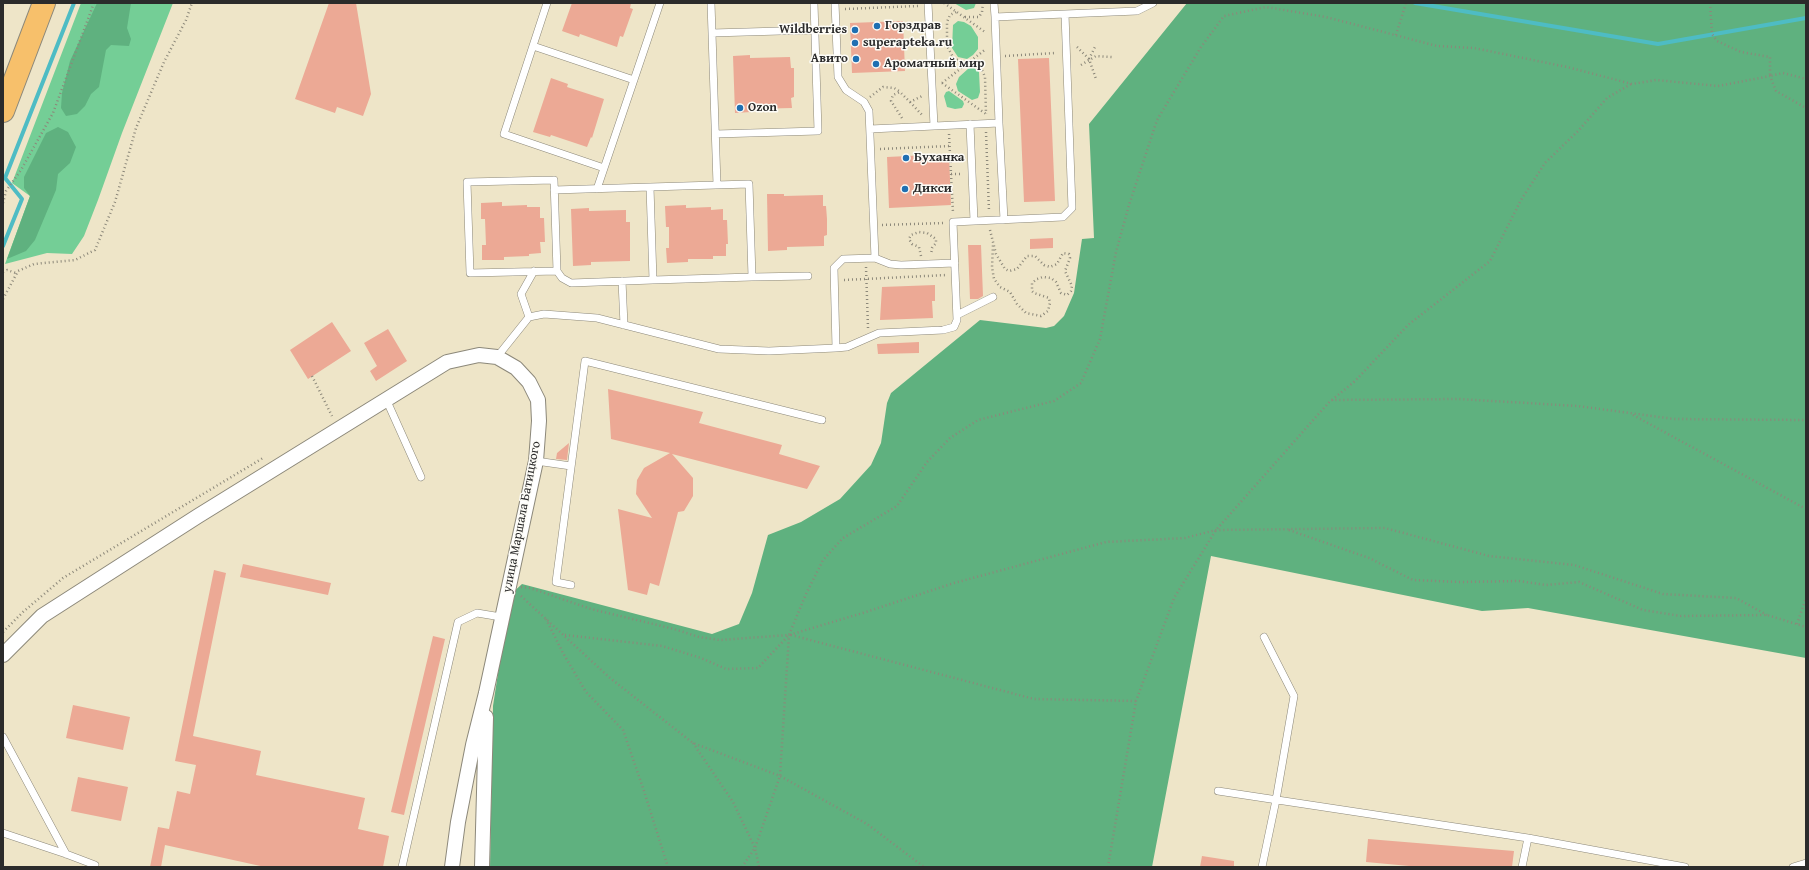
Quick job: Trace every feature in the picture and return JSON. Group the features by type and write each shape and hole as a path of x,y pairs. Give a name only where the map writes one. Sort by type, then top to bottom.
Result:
{"highway":[{"path":"3,111 44,3"}],"street":[{"path":"3,655 42,616 198,516 447,362 479,355 497,357"},
{"name":"улица Маршала Батицкого","path":"452,867 458,822 473,745 486,693 501,617 510,586 536,461 539,421 538,400 529,382 516,368 497,357"},
{"name":"улица Маршала Батицкого","path":"482,867 486,693"}],"lane":[{"path":"547,3 504,134 604,168"},
{"path":"597,189 660,3"},
{"path":"711,3 717,185"},
{"path":"716,134 818,131 814,3"},
{"path":"994,3 1004,220"},
{"path":"995,16 1137,10 1152,3"},
{"path":"928,4 933,126"},
{"path":"835,6 838,77 846,90 864,102 869,111 875,258"},
{"path":"497,357 529,317 544,314 597,318 719,349 768,351 847,347 869,336 884,333 950,329 956,324 957,315 953,222 1063,217 1072,208 1065,14"},
{"path":"712,33 815,30"},
{"path":"533,46 634,80"},
{"path":"870,129 1000,123"},
{"path":"970,124 974,221"},
{"path":"557,271 470,273 467,182 554,180 557,271 562,278 571,283 808,276"},
{"path":"554,190 749,184 752,277"},
{"path":"650,187 653,280"},
{"path":"836,348 833,280 834,268 838,262 843,259 875,258 894,265 955,263"},
{"path":"529,317 521,294 534,271"},
{"path":"622,281 624,325"},
{"path":"957,315 977,302 993,297"},
{"path":"571,584 556,582 585,361 822,420"},
{"path":"386,399 421,477"},
{"path":"536,461 571,466"},
{"path":"402,867 458,622 477,613 501,617"},
{"path":"1262,867 1276,800 1294,696 1264,637"},
{"path":"3,738 66,854"},
{"path":"1218,791 1528,838 1685,867"},
{"path":"3,833 66,854 95,865 94,867"},
{"path":"1522,867 1528,838"},
{"path":"1793,867 1806,863"}],"path":[{"path":"3,204 6,191 13,183 53,113 94,3"},
{"path":"3,300 18,271 34,264 75,260 95,250 115,202 136,128 164,62 186,20 192,3"},
{"path":"882,3 883,7"},
{"path":"944,3 996,40 942,83 1000,123"},
{"path":"964,16 979,17 982,12 983,3"},
{"path":"1266,7 1267,3"},
{"path":"1396,35 1406,3"},
{"path":"1710,3 1712,34 1717,41 1741,52 1770,57 1770,76 1776,91 1806,108"},
{"path":"835,6 883,7 928,4"},
{"path":"742,867 755,848 780,776 789,635 806,594 823,560 843,538 897,506 927,462 950,438 978,420 1054,401 1081,383 1100,340 1116,252 1133,191 1157,120 1201,47 1224,16 1266,7 1326,17 1436,46 1474,48 1497,52 1567,67 1632,84"},
{"path":"956,12 950,15 947,21 947,46 954,59 979,66 984,72 986,114"},
{"path":"1066,37 1089,59 1096,79"},
{"path":"1089,59 1096,45"},
{"path":"996,56 1067,53"},
{"path":"1081,65 1089,59 1100,56 1112,56"},
{"path":"1108,867 1136,701 1174,598 1216,530 1331,400 1355,381 1408,325 1490,261 1521,200 1545,163 1578,131 1607,98 1632,84 1656,80 1718,86 1783,73 1806,79"},
{"path":"864,102 881,88 891,88 900,92 933,126"},
{"path":"910,102 918,100 932,88"},
{"path":"900,92 893,95 891,100 900,114 905,127"},
{"path":"985,124 994,279 1000,287 1010,292 1017,304 1026,314 1041,316 1048,311 1050,303 1049,298 1034,293 1032,290 1032,283 1037,279 1043,277 1051,278 1056,282 1061,293 1067,295 1071,291 1071,284 1065,271 1070,258 1068,253 1063,253 1057,264 1050,267 1044,265 1035,256 1027,256 1017,269 1009,271 1000,263 993,245"},
{"path":"874,226 953,222 949,125"},
{"path":"871,150 950,146"},
{"path":"921,264 920,249 917,245 911,243 909,239 910,235 919,232 927,233 936,239 936,243 931,250 932,264"},
{"path":"865,258 869,336"},
{"path":"3,272 7,270 16,273"},
{"path":"833,280 955,275"},
{"path":"312,376 332,416 326,421"},
{"path":"1331,400 1459,400 1578,406 1674,420 1806,420"},
{"path":"1630,413 1806,509"},
{"path":"3,632 63,578 265,457"},
{"path":"510,586 530,588 567,602 647,624 674,629 699,637 720,640 789,635 866,612 954,583 1106,542 1185,538 1216,530 1385,528 1490,556 1574,565 1663,594 1736,598 1767,615 1806,627"},
{"path":"1287,529 1369,558 1413,580 1460,582 1519,581 1546,585 1579,582 1643,610 1680,616 1767,615"},
{"path":"510,586 545,616 610,678 693,743 780,776 867,824 924,867"},
{"path":"1797,624 1806,598"},
{"path":"545,616 586,692 623,730 644,788 668,867"},
{"path":"565,635 662,646 701,658 726,669 758,668 789,635"},
{"path":"789,635 1034,699 1136,701"},
{"path":"693,743 733,802 755,848 759,867"}],"green space":[{"path":"81,3 173,3 122,133 84,236 72,254 47,253 5,264 30,196 12,183"},
{"path":"97,3 131,3 127,28 131,39 129,46 111,45 106,50 99,87 91,94 85,106 77,114 66,116 61,108 62,93 70,61"},
{"path":"954,3 976,3 974,8 966,10"},
{"path":"1187,3 1806,3 1806,658 1528,608 1482,611 1211,556 1152,867 490,867 493,706 510,595 522,584 712,634 739,624 752,593 768,535 801,522 840,499 871,465 881,443 887,403 891,393 980,320 1046,328 1054,326 1064,316 1074,293 1082,239 1094,238 1089,124"},
{"path":"958,21 964,22 971,26 978,37 978,49 967,59 958,57 952,48 953,25"},
{"path":"973,67 979,72 980,92 978,98 972,100 958,91 956,84 959,77 969,68"},
{"path":"949,91 963,101 964,104 962,108 955,109 947,107 944,96 946,92"},
{"path":"58,127 68,132 76,147 70,163 58,174 56,190 35,240 26,251 7,259 30,196 24,188 24,177 46,133"}],"building":[{"path":"329,3 356,3 371,94 363,116 337,107 335,113 295,99"},
{"path":"572,3 631,3 630,8 633,9 623,37 620,36 617,47 580,34 579,37 562,31"},
{"path":"903,21 905,71 852,73 850,23"},
{"path":"750,55 750,58 790,57 791,68 794,68 794,97 791,98 792,108 751,109 751,112 735,113 733,56"},
{"path":"1049,58 1055,201 1024,202 1018,59"},
{"path":"551,78 568,84 567,87 604,99 592,138 591,137 587,147 551,135 550,137 533,132"},
{"path":"949,154 951,205 889,208 887,157"},
{"path":"767,194 784,194 784,196 823,195 823,206 826,206 827,219 827,235 824,236 824,246 787,247 787,250 768,251"},
{"path":"502,202 502,206 527,205 527,207 540,207 540,218 544,218 545,242 540,242 541,253 529,254 529,256 504,257 504,260 482,260 482,245 486,245 485,219 481,219 481,203"},
{"path":"686,205 686,208 711,207 711,210 723,209 723,220 727,220 728,244 726,244 726,256 713,256 713,259 688,259 688,262 667,263 666,248 669,248 669,227 666,227 665,206"},
{"path":"589,208 589,211 626,210 626,222 630,222 630,261 591,262 591,265 573,266 571,209"},
{"path":"1053,238 1053,248 1030,249 1030,239"},
{"path":"968,245 981,245 983,296 978,299 970,299"},
{"path":"935,285 935,301 932,301 933,318 880,320 882,287"},
{"path":"332,322 351,351 308,379 290,350"},
{"path":"388,329 407,361 376,381 370,371 377,366 364,343"},
{"path":"919,342 919,353 878,354 877,344"},
{"path":"608,389 703,412 699,423 782,445 779,454 820,466 807,489 672,454 693,478 693,496 684,511 678,512 659,586 650,583 647,595 628,590 618,509 652,518 636,494 637,480 644,468 670,453 611,439"},
{"path":"569,443 567,460 556,459 557,453"},
{"path":"243,564 331,583 328,595 240,577"},
{"path":"214,570 226,573 193,736 261,751 256,775 365,798 358,829 389,836 383,867 265,867 165,845 161,867 150,867 158,827 169,829 177,791 190,794 196,765 175,761"},
{"path":"433,636 445,639 404,815 391,812"},
{"path":"73,705 130,717 123,750 66,738"},
{"path":"78,777 128,787 121,821 71,811"},
{"path":"1368,839 1514,851 1512,867 1420,867 1366,862"},
{"path":"1202,856 1234,861 1234,867 1200,867"}],"waterway":[{"path":"3,246 22,199 5,178 74,3"},
{"path":"1415,3 1658,44 1806,18"}],"place":[{"name":"Горздрав","path":"877,26"},
{"name":"Wildberries","path":"855,30"},
{"name":"superapteka.ru","path":"855,43"},
{"name":"Авито","path":"856,59"},
{"name":"Ароматный мир","path":"876,64"},
{"name":"Ozon","path":"740,108"},
{"name":"Буханка","path":"906,158"},
{"name":"Дикси","path":"905,189"}]}
